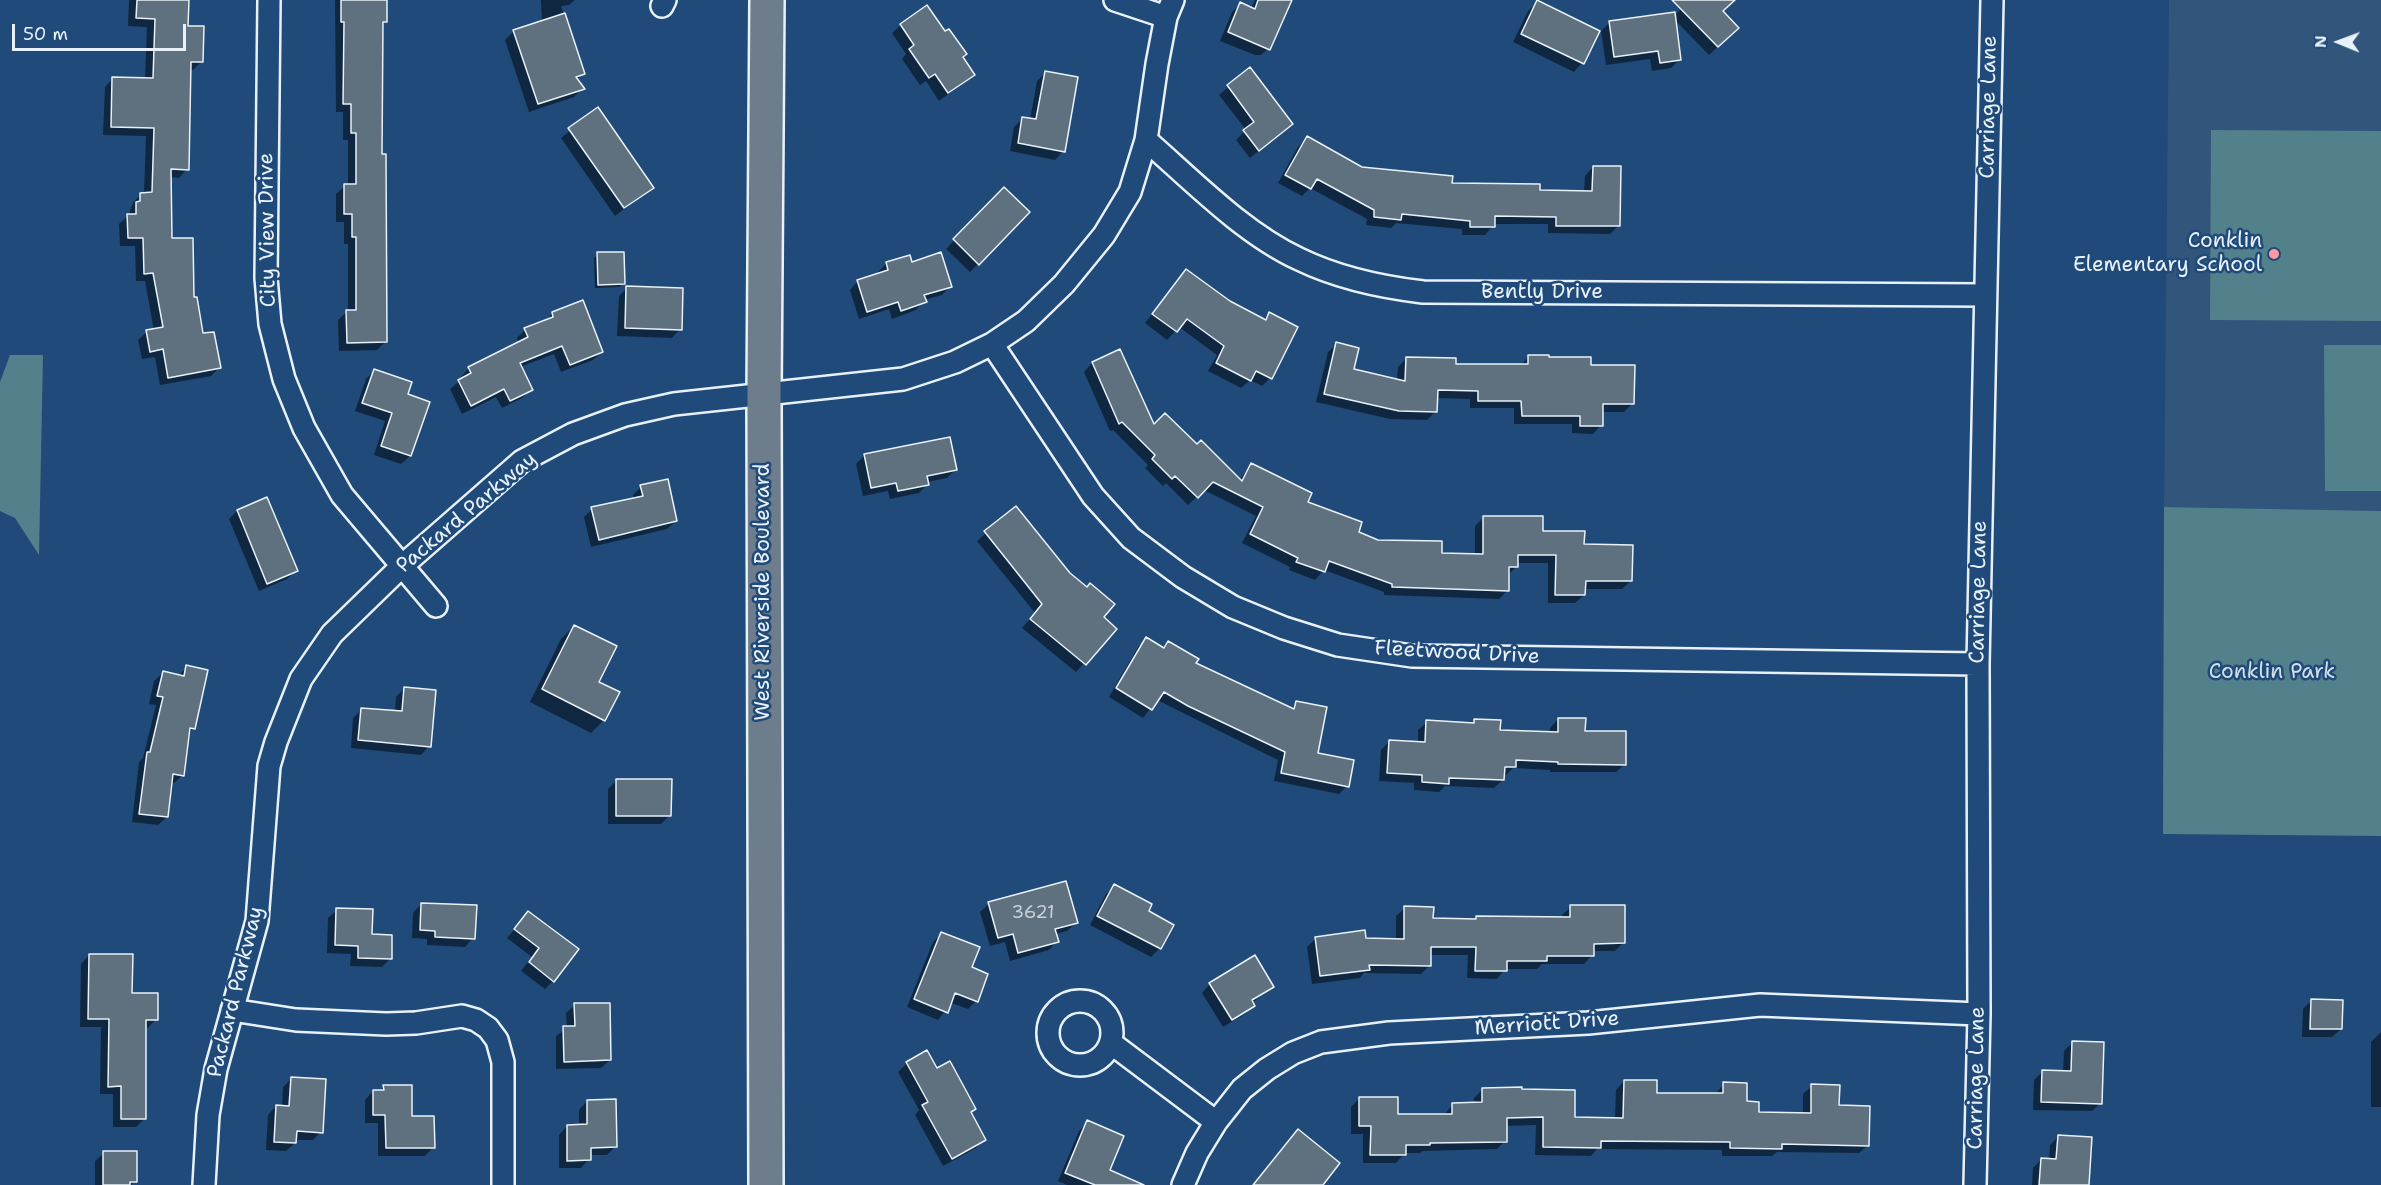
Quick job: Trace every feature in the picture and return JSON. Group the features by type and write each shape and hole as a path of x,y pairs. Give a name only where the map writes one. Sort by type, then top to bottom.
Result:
{"main road":[{"name":"West Riverside Boulevard","path":"766,0 764,394 766,1185"}],"street":[{"name":"City View Drive","path":"269,0 266,278 270,324 284,379 304,428 342,495 436,606"},
{"path":"1115,0 1169,8"},
{"name":"Carriage Lane","path":"1975,1185 1979,1014 1978,664 1992,0"},
{"name":"Packard Parkway","path":"204,1185 208,1114 216,1069 257,921 269,766 301,679 332,634 402,567 522,461 573,434 625,415 674,404 903,379 955,362 992,344 1026,321 1064,284 1104,235 1130,192 1146,140 1169,8"},
{"name":"Bently Drive","path":"1146,140 1223,208 1297,259 1335,274 1380,287 1423,292 1985,295"},
{"name":"Fleetwood Drive","path":"992,344 1093,496 1131,538 1183,577 1233,607 1284,628 1338,645 1412,656 1978,664"},
{"name":"Merriott Drive","path":"1184,1185 1197,1153 1216,1122 1242,1089 1293,1053 1321,1042 1389,1033 1588,1023 1760,1005 1979,1014"},
{"path":"232,1010 296,1020 386,1024 416,1023 462,1016 477,1020 488,1028 497,1040 503,1062 503,1185"},
{"path":"1111,1043 1216,1122"}],"shaded area":[{"name":"Conklin Elementary School","path":"2169,0 2381,0 2381,511 2164,507"}],"green space":[{"path":"2211,130 2381,131 2381,321 2210,320"},
{"path":"2324,345 2381,345 2381,491 2325,491"},
{"path":"10,355 43,355 39,555 15,518 0,511 0,382"},
{"name":"Conklin Park","path":"2164,507 2381,511 2381,836 2163,834"}],"building":[{"path":"137,0 189,0 188,26 204,26 203,62 191,62 189,170 171,169 172,238 193,238 194,297 197,297 203,333 214,332 221,368 168,378 163,349 150,352 146,330 163,327 153,273 144,274 143,238 128,238 127,214 136,214 136,202 140,201 140,193 152,192 154,128 111,127 112,77 153,78 155,19 136,18"},
{"path":"341,0 387,0 387,22 383,22 382,154 386,154 387,342 347,343 346,310 356,310 356,237 352,237 352,214 344,214 344,184 356,184 356,133 351,133 351,104 343,104 344,22 341,22"},
{"path":"1258,0 1292,0 1270,50 1228,32 1240,2 1255,9"},
{"path":"1537,0 1600,31 1584,64 1521,34"},
{"path":"1672,0 1735,0 1723,11 1739,28 1718,47"},
{"path":"927,5 945,31 949,29 967,54 963,57 975,75 948,93 935,74 929,78 909,49 914,45 900,24"},
{"path":"1675,12 1681,60 1660,63 1658,51 1614,57 1609,21"},
{"path":"565,13 585,74 576,77 585,89 538,104 513,30"},
{"path":"1250,67 1293,124 1259,151 1243,130 1254,122 1227,85"},
{"path":"1045,71 1078,77 1065,152 1018,143 1022,117 1036,119"},
{"path":"598,107 654,188 624,208 568,128"},
{"path":"1307,136 1362,167 1453,176 1452,183 1540,184 1540,190 1592,191 1593,166 1621,166 1620,226 1556,226 1556,217 1495,216 1495,227 1470,227 1470,221 1402,214 1401,220 1374,217 1374,210 1317,179 1311,189 1285,175"},
{"path":"1004,187 1030,212 979,265 953,239"},
{"path":"597,252 624,252 625,284 598,285"},
{"path":"941,252 952,287 924,295 927,302 901,311 898,302 867,312 857,280 888,270 886,262 910,255 912,262"},
{"path":"1186,269 1230,301 1266,320 1269,312 1298,327 1272,379 1256,371 1251,381 1216,363 1224,346 1187,319 1177,332 1152,314"},
{"path":"626,286 683,288 682,330 625,328"},
{"path":"583,300 603,352 570,365 562,346 520,363 533,390 510,401 504,389 471,406 458,380 471,373 468,367 528,337 524,328 553,317 552,312"},
{"path":"1336,342 1359,348 1354,369 1405,381 1406,357 1456,358 1456,364 1528,364 1528,355 1549,355 1549,357 1591,357 1591,365 1635,365 1634,404 1603,404 1603,426 1580,426 1580,416 1522,416 1521,401 1478,401 1478,391 1438,390 1437,412 1399,411 1324,394"},
{"path":"1120,349 1154,424 1165,413 1197,444 1201,440 1242,481 1251,463 1312,493 1308,502 1362,522 1359,532 1378,540 1442,541 1442,553 1483,554 1483,516 1543,516 1543,531 1585,531 1584,544 1633,545 1632,581 1586,581 1585,595 1555,595 1556,555 1518,555 1518,567 1509,567 1509,591 1392,587 1392,584 1329,561 1325,572 1296,562 1298,558 1250,534 1263,507 1213,482 1198,498 1175,476 1172,479 1152,459 1155,455 1122,422 1119,424 1092,362"},
{"path":"374,369 412,382 408,394 430,402 411,456 381,446 392,413 362,403"},
{"path":"950,437 957,470 927,476 929,485 898,491 896,483 871,488 864,454"},
{"path":"668,479 677,521 599,540 591,507 643,496 640,485"},
{"path":"267,497 298,571 267,584 237,510"},
{"path":"1016,506 1070,573 1087,587 1090,583 1115,604 1104,617 1117,629 1086,665 1030,619 1042,604 984,531"},
{"path":"574,625 617,646 599,682 620,692 605,721 542,689"},
{"path":"1146,637 1164,648 1168,641 1199,659 1196,663 1294,709 1296,701 1327,707 1318,753 1354,760 1349,787 1281,773 1285,752 1188,706 1164,692 1152,710 1116,688"},
{"path":"186,665 208,670 195,729 190,728 184,776 173,774 168,817 139,814 147,752 150,752 163,697 157,696 163,671 184,676"},
{"path":"404,687 436,690 431,747 358,740 361,708 402,711"},
{"path":"1558,718 1586,718 1585,731 1626,731 1626,765 1558,764 1558,762 1516,760 1516,767 1505,767 1504,780 1449,778 1449,784 1422,782 1422,775 1387,773 1389,740 1425,742 1426,720 1474,723 1474,719 1501,720 1500,730 1558,732"},
{"path":"616,779 672,779 671,816 616,816"},
{"path":"1066,881 1078,923 1055,929 1059,942 1018,953 1013,934 998,938 988,902"},
{"path":"1114,884 1152,904 1149,911 1174,925 1161,949 1097,916"},
{"path":"421,903 477,905 475,939 435,937 435,931 420,930"},
{"path":"1570,905 1625,905 1625,943 1594,944 1594,956 1547,956 1547,961 1507,961 1507,971 1475,971 1476,947 1431,947 1431,966 1369,965 1370,970 1320,976 1315,937 1365,930 1366,938 1404,939 1404,906 1434,907 1433,918 1476,919 1476,916 1570,917"},
{"path":"336,908 373,909 372,934 392,935 392,959 358,958 358,946 335,945"},
{"path":"528,911 579,949 554,982 529,962 539,948 514,929"},
{"path":"941,932 980,947 972,967 988,974 978,1002 955,993 948,1013 914,999"},
{"path":"89,954 133,954 132,993 158,993 158,1020 146,1020 146,1119 121,1119 121,1086 108,1087 109,1019 88,1019"},
{"path":"1255,955 1274,987 1252,1000 1255,1006 1232,1020 1209,983"},
{"path":"2311,999 2343,1000 2342,1029 2310,1029"},
{"path":"574,1003 610,1003 611,1060 564,1062 563,1026 575,1026"},
{"path":"2072,1041 2104,1042 2102,1104 2041,1102 2042,1070 2071,1071"},
{"path":"927,1050 937,1068 950,1061 976,1109 971,1112 986,1140 952,1159 922,1105 928,1102 906,1062"},
{"path":"291,1077 326,1079 323,1133 297,1131 296,1143 274,1142 276,1105 289,1106"},
{"path":"1624,1080 1657,1080 1657,1093 1723,1093 1723,1082 1747,1083 1747,1101 1759,1102 1759,1112 1811,1113 1811,1084 1840,1085 1839,1105 1870,1106 1869,1146 1782,1144 1782,1149 1730,1148 1730,1142 1601,1141 1601,1148 1543,1147 1543,1117 1507,1118 1507,1142 1406,1145 1406,1155 1370,1155 1371,1126 1359,1126 1359,1097 1398,1097 1398,1114 1452,1114 1452,1103 1482,1102 1482,1088 1522,1087 1522,1089 1575,1090 1575,1117 1623,1118"},
{"path":"383,1085 412,1085 412,1116 434,1116 435,1148 386,1148 385,1115 373,1115 373,1090 384,1090"},
{"path":"616,1099 617,1147 591,1148 591,1160 567,1161 567,1125 587,1124 587,1100"},
{"path":"1087,1120 1124,1136 1110,1170 1144,1185 1095,1185 1065,1173"},
{"path":"1298,1129 1340,1163 1323,1185 1253,1185"},
{"path":"2058,1135 2092,1137 2089,1185 2039,1185 2041,1158 2056,1159"},
{"path":"103,1151 137,1151 137,1182 130,1182 130,1185 103,1185"}],"place":[{"name":"Conklin Elementary School","path":"2274,254"}]}
